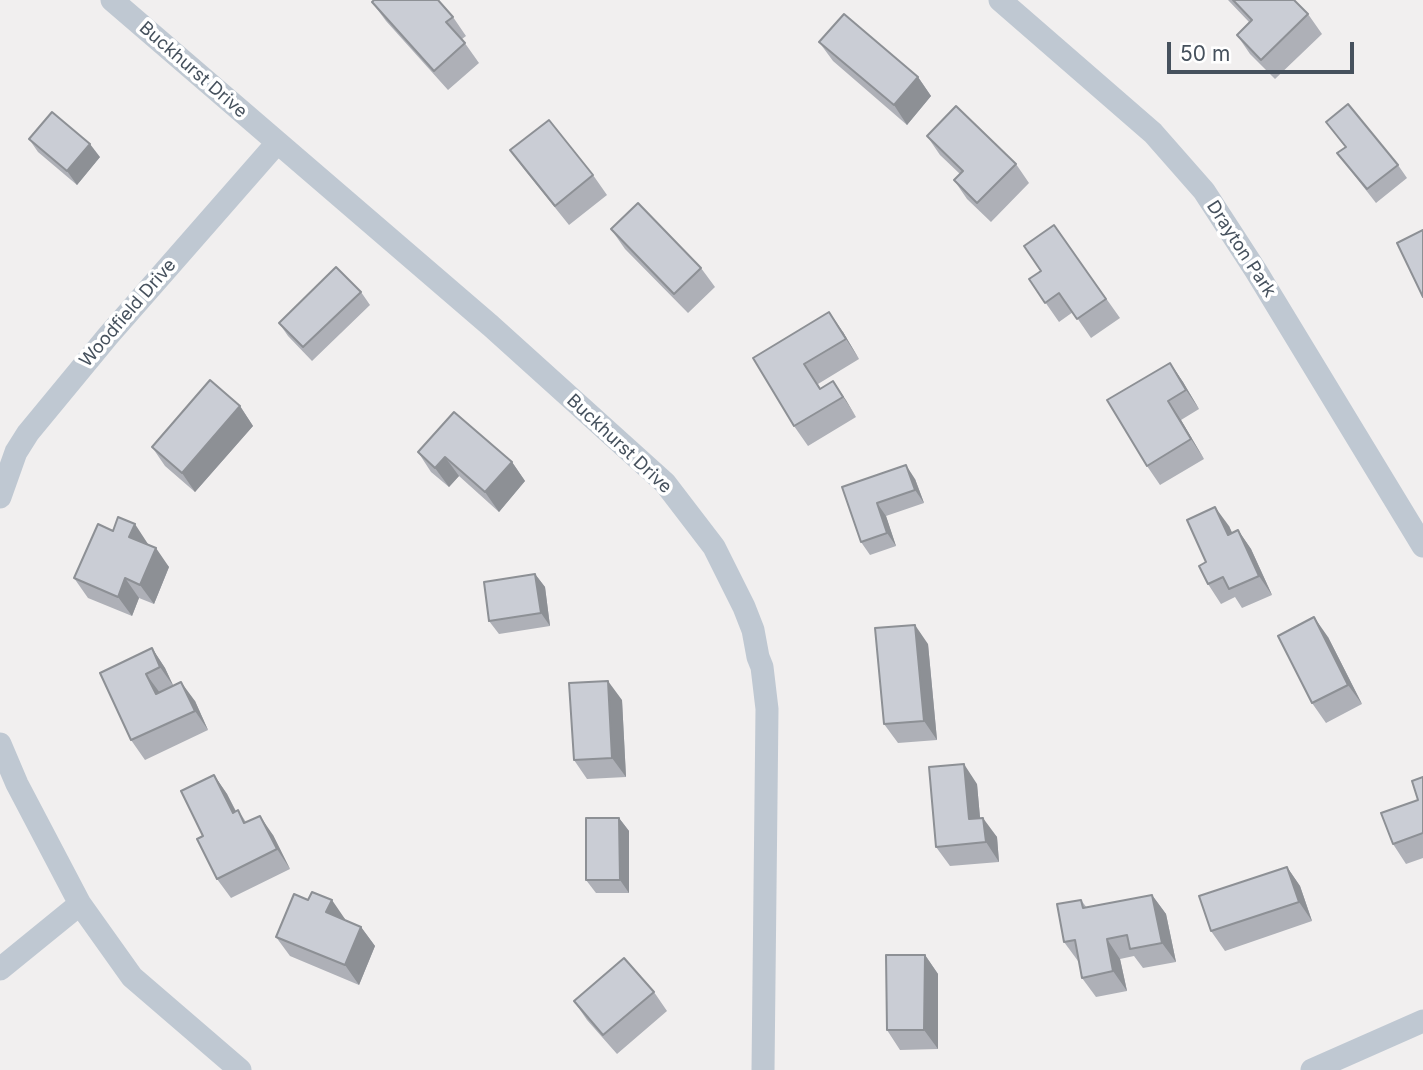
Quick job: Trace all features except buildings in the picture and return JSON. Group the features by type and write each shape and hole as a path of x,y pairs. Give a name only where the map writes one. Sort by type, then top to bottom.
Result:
{"street":[{"name":"Buckhurst Drive","path":"112,0 491,326 665,483 714,547 753,630 762,667 767,709 762,1070"},
{"name":"Drayton Park","path":"1000,0 1153,133 1204,191 1256,271 1423,546"},
{"name":"Woodfield Drive","path":"0,497 16,452 28,433 108,336 277,143"},
{"path":"0,744 80,904 132,977 240,1070"},
{"path":"0,969 80,904"},
{"path":"1312,1070 1423,1021"}]}
